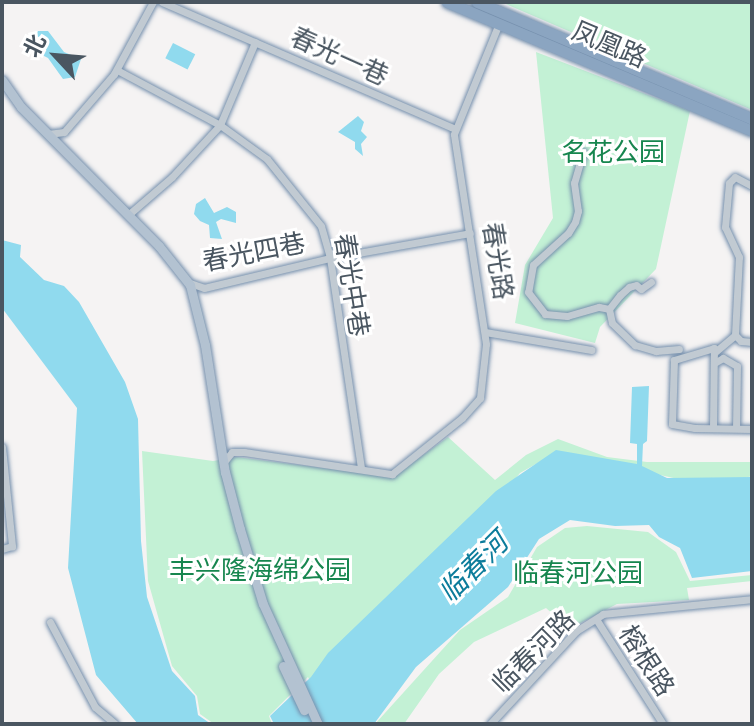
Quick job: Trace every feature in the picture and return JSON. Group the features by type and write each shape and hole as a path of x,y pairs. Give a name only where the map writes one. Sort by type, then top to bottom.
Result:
{"highway":[{"name":"凤凰路","path":"447,2 752,131"},
{"name":"凤凰路","path":"477,2 752,119"}],"main road":[{"path":"2,80 21,107 128,215 187,282 198,309 223,469"},
{"path":"2,91 153,246 184,286 223,469 249,571 311,724"},
{"path":"291,677 318,724"}],"street":[{"path":"48,134 64,132 117,70 153,2"},
{"name":"春光一巷","path":"162,2 455,129"},
{"path":"455,129 499,23"},
{"path":"128,215 172,177 220,125 255,42"},
{"name":"春光中巷","path":"117,70 220,125 267,159 321,226 330,258 361,467"},
{"name":"春光路","path":"361,467 392,474 462,418 480,398 485,373 485,332 455,129"},
{"path":"583,152 574,183 578,211 575,222 568,233 533,265 528,292 545,314 567,316 599,307 609,309"},
{"path":"715,352 735,335 739,257 725,227 729,183 735,177 752,186"},
{"name":"春光四巷","path":"187,282 204,288 330,258 470,233"},
{"path":"609,309 629,287 641,289 651,282"},
{"path":"609,309 612,323 635,345 656,351 679,349"},
{"path":"485,332 591,350"},
{"path":"735,335 741,341 752,342"},
{"path":"713,427 714,348 674,360 672,424 713,427 752,429"},
{"path":"716,362 723,358 737,366 736,428"},
{"path":"2,447 12,546 2,549"},
{"path":"223,469 232,452 361,467"},
{"name":"临春河路","path":"490,724 576,631 603,614 752,599"},
{"name":"榕根路","path":"596,619 663,724"},
{"path":"50,622 88,697 115,724"}],"green space":[{"path":"501,2 752,2 752,110"},
{"name":"名花公园","path":"536,52 690,111 656,269 600,327 595,343 515,323 525,265 553,218"},
{"name":"丰兴隆海绵公园","path":"448,437 495,480 526,455 558,439 607,457 647,462 752,462 752,476 734,481 687,481 557,452 520,473 323,711 308,677 269,716 272,724 214,724 200,714 197,696 172,666 148,581 142,451 213,461 237,457 393,477"},
{"name":"临春河公园","path":"587,526 648,532 676,552 690,581 752,575 752,581 687,588 689,600 617,604 569,629 546,608 474,642 439,674 404,724 375,724 460,630 508,597 537,547 565,528"}],"water":[{"path":"38,31 48,31 64,52 81,59 75,77 63,79 48,58 40,54 39,43 33,38"},
{"path":"173,43 195,54 188,69 165,58"},
{"path":"358,116 364,122 361,131 367,137 361,144 363,156 355,149 355,142 338,132"},
{"path":"205,198 214,213 227,207 236,212 236,223 221,219 216,222 222,239 210,238 209,225 194,214 196,204"},
{"path":"2,240 21,245 20,257 44,280 64,286 79,302 125,382 138,419 141,541 147,597 172,671 195,696 198,715 211,724 138,724 96,675 68,568 77,408 2,308"},
{"name":"临春河","path":"649,386 647,441 643,444 642,466 667,478 752,477 752,571 692,578 680,548 659,537 649,525 615,526 570,520 539,539 508,587 416,667 374,724 274,724 270,716 311,677 328,653 496,491 556,450 637,464 637,444 630,443 632,387"}]}
